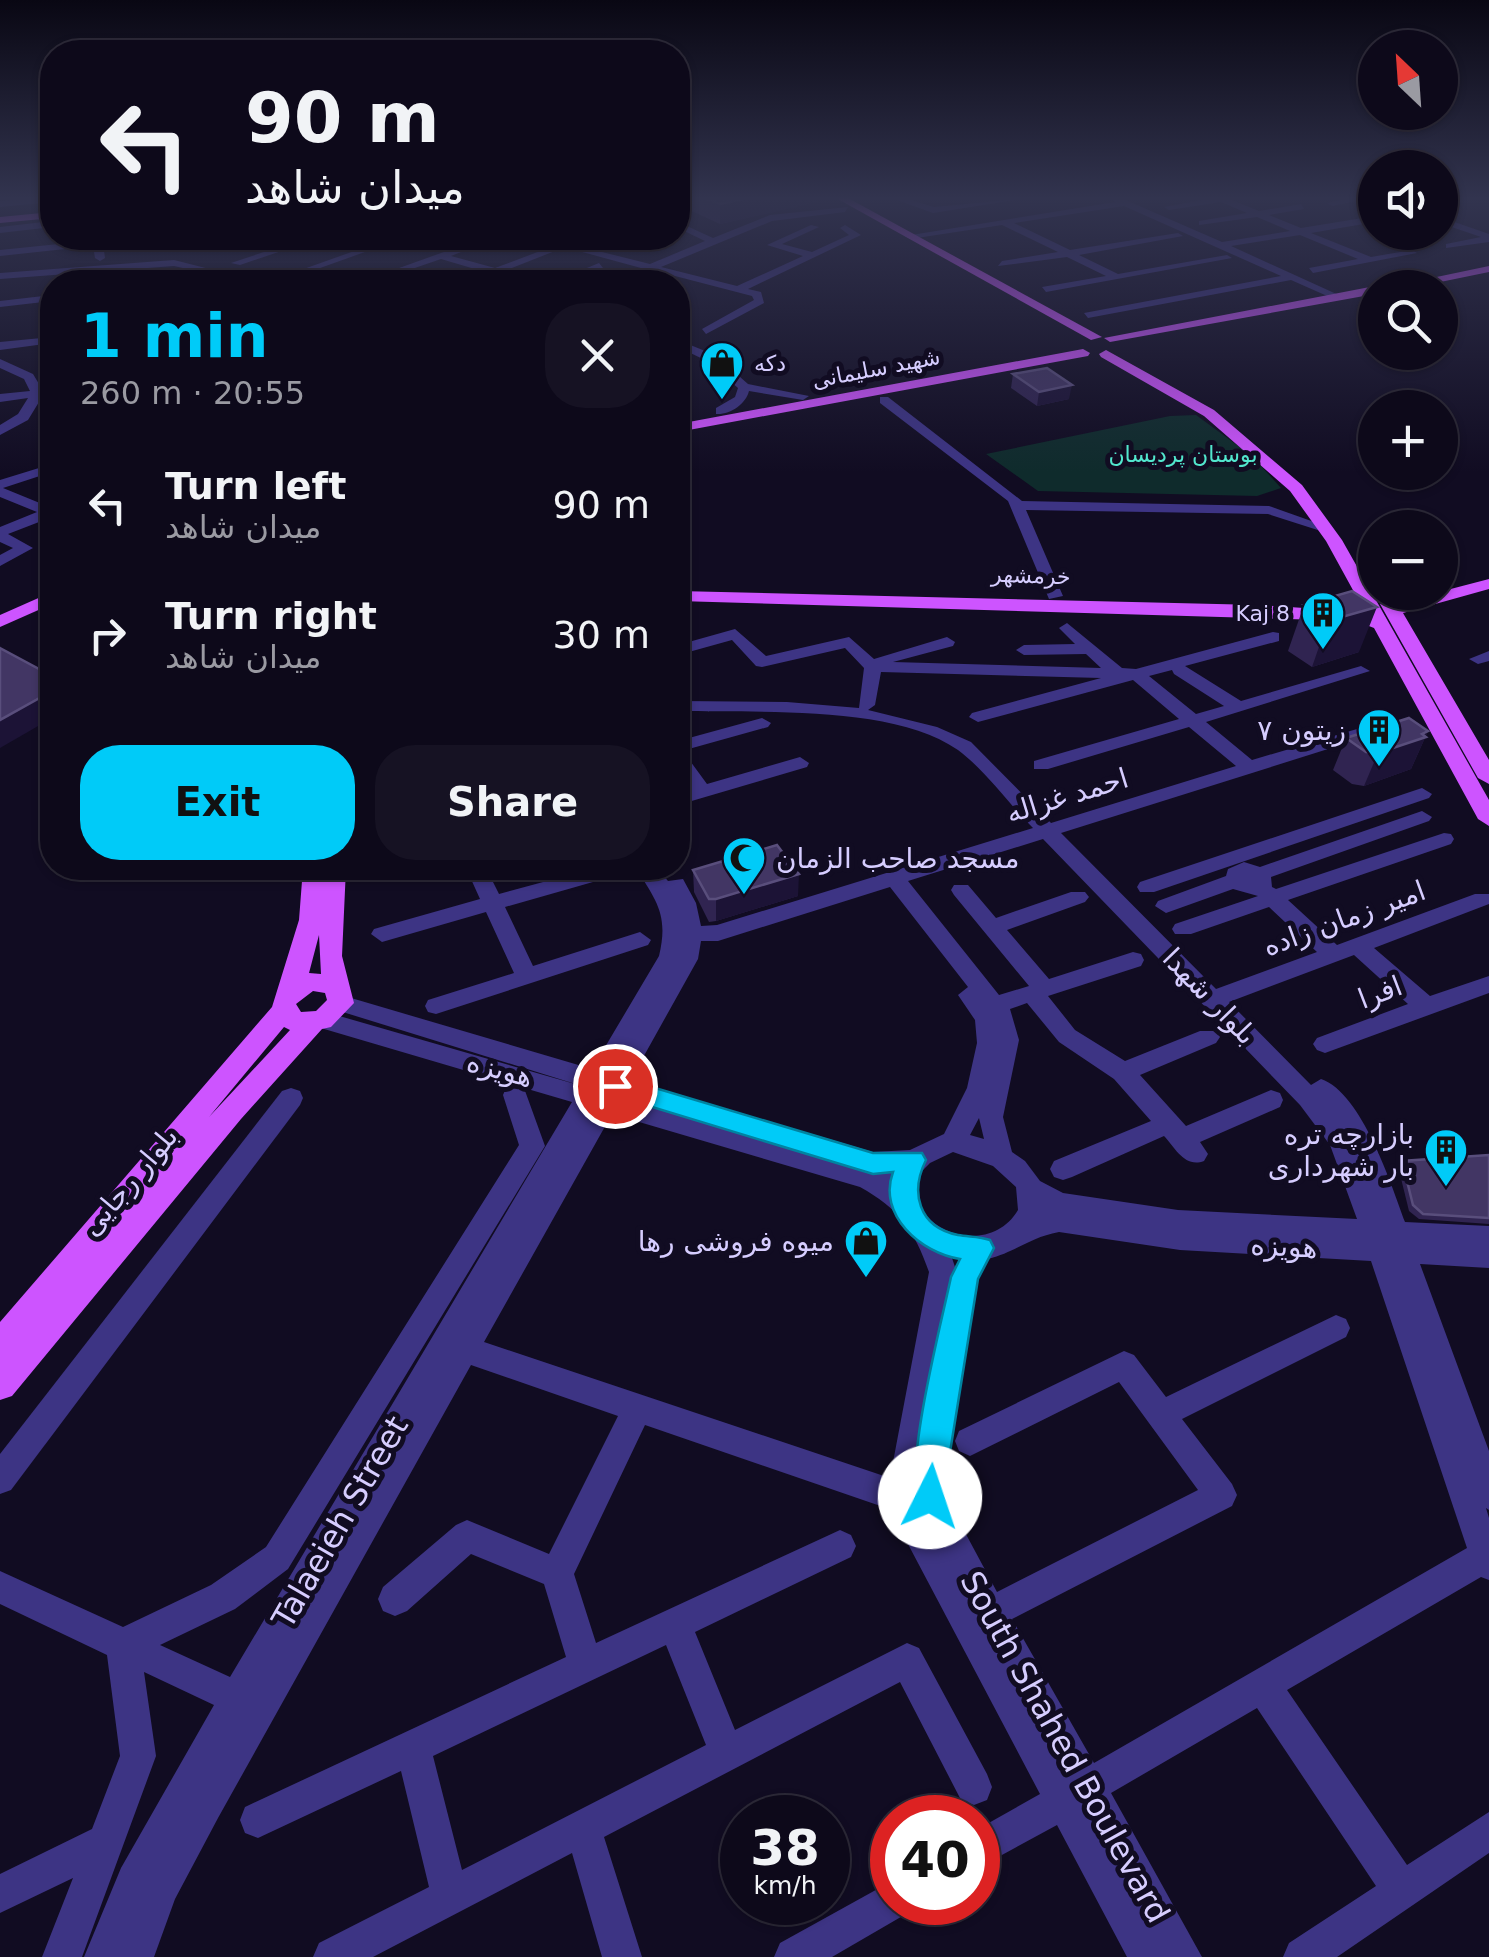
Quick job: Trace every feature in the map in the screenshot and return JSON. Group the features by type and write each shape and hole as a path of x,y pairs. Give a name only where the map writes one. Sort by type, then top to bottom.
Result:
{"main road":[{"path":"984,289 1077,346 1111,345 1358,297"},
{"path":"1008,289 1222,411 1286,461 1334,512 1358,552"},
{"path":"1111,345 1358,295"},
{"path":"1111,345 1242,438 1304,498 1358,580"},
{"name":"شهید سلیمانی","path":"690,426 857,394 887,394 1077,346"},
{"name":"شهید سلیمانی","path":"690,417 1077,346"},
{"path":"1458,579 1489,571"},
{"path":"1458,590 1489,584"},
{"name":"خرمشهر","path":"690,588 1358,606"},
{"path":"0,608 40,590"},
{"name":"خرمشهر","path":"690,596 1358,607"},
{"path":"0,622 40,603"},
{"path":"1377,610 1489,778"},
{"path":"1377,610 1489,819"},
{"path":"313,880 311,920 287,1001 294,1022 328,1008"},
{"path":"328,1008 334,880"},
{"path":"287,1001 310,982 328,1008"},
{"name":"بلوار رجایی","path":"0,1345 287,1001"},
{"name":"بلوار رجایی","path":"0,1385 231,1111 328,1008"}],"street":[{"path":"690,331 724,320 749,302 745,296 717,289"},
{"path":"706,331 760,301 757,294 745,289"},
{"path":"1088,315 1221,289"},
{"path":"1321,289 1338,297"},
{"path":"1148,293 1164,300"},
{"path":"0,304 40,299"},
{"path":"0,346 40,341"},
{"path":"690,348 711,358 744,387 802,396"},
{"path":"0,363 29,377 40,387"},
{"path":"721,411 741,399 744,387"},
{"path":"0,398 40,393"},
{"path":"887,394 1016,505 1055,596"},
{"path":"0,431 23,417 40,398"},
{"path":"3,486 40,472"},
{"path":"3,486 40,502"},
{"path":"1269,510 1304,498"},
{"path":"1016,505 1269,510 1326,528"},
{"path":"3,545 40,511"},
{"path":"1067,628 1248,767"},
{"path":"690,647 735,634 762,662 849,642 871,665 1127,674"},
{"path":"978,716 1273,636"},
{"path":"871,665 947,642"},
{"path":"1024,650 1090,649"},
{"path":"866,706 871,665"},
{"path":"1180,670 1240,708"},
{"path":"1041,765 1360,671"},
{"name":"بلوار شهدا","path":"690,700 844,711 909,722 964,746 1056,828"},
{"name":"بلوار شهدا","path":"690,704 866,706 915,715 974,741 1220,996 1328,1119 1388,1242 1489,1494"},
{"path":"690,743 762,723"},
{"name":"احمد غزاله","path":"685,934 718,933 1357,734"},
{"path":"690,796 800,763"},
{"path":"690,774 703,792"},
{"path":"1183,929 1250,878 1422,794"},
{"path":"1166,906 1422,817"},
{"path":"1146,887 1250,878 1444,838"},
{"path":"1250,878 1333,954"},
{"path":"482,880 527,977"},
{"path":"382,934 575,880"},
{"path":"653,880 685,934"},
{"path":"602,1091 687,959 685,934 690,910 672,880"},
{"path":"887,880 996,1005 1007,1028 991,1117 1000,1153"},
{"path":"887,880 989,1028 972,1113 953,1142"},
{"path":"961,890 992,926 1067,1036 1123,1072 1182,1139"},
{"path":"992,926 1078,897"},
{"name":"امیر زمان زاده","path":"1220,996 1482,899"},
{"path":"436,1006 640,940"},
{"name":"افرا","path":"1325,1044 1426,1006 1357,946"},
{"path":"996,1005 1133,960"},
{"path":"1426,1006 1489,984"},
{"name":"هویزه","path":"328,1008 602,1091 867,1178 903,1198"},
{"path":"1123,1072 1208,1037"},
{"name":"هویزه","path":"602,1091 873,1163 913,1160"},
{"name":"Talaeieh Street","path":"104,1957 134,1881 248,1703 602,1091"},
{"path":"123,1645 223,1597 277,1558 532,1146 515,1095"},
{"path":"0,1479 292,1098"},
{"path":"1063,1169 1182,1139 1271,1100"},
{"path":"953,1142 977,1144 1000,1153 1018,1168 1029,1188 1030,1209 1022,1228 1004,1242 980,1248 954,1246 930,1236 912,1219 903,1198 903,1178 913,1160 930,1148 953,1142"},
{"name":"هویزه","path":"1029,1188 1059,1204 1489,1256"},
{"name":"هویزه","path":"1022,1228 1059,1222 1180,1238 1388,1242 1489,1238"},
{"name":"South Shahed Boulevard","path":"930,1236 943,1272 911,1438 906,1499 920,1535 1075,1793 1182,1957"},
{"name":"بلوار شهدا","path":"1388,1242 1488,1557"},
{"name":"South Shahed Boulevard","path":"980,1248 964,1277 934,1443 930,1497 990,1613 1148,1957"},
{"path":"1161,1414 1336,1328"},
{"path":"455,1346 906,1499"},
{"path":"970,1441 1124,1365 1222,1495 990,1613"},
{"path":"585,1663 557,1573 638,1407"},
{"path":"394,1599 467,1536 557,1573"},
{"path":"258,1820 840,1546"},
{"path":"1000,1837 1488,1557"},
{"path":"0,1587 248,1703"},
{"path":"674,1622 727,1754"},
{"path":"62,1957 138,1756 123,1645"},
{"path":"333,1957 907,1660 974,1787"},
{"path":"1262,1684 1402,1890"},
{"name":"Talaeieh Street","path":"134,1957 160,1889 248,1703"},
{"path":"413,1746 450,1897"},
{"path":"582,1828 622,1957"},
{"path":"1303,1957 1489,1831"},
{"path":"0,1894 107,1841"},
{"path":"794,1957 870,1913"}],"green space":[{"name":"بوستان پردیسان","path":"1196,415 1252,456 1281,488 1257,496 1038,491 986,454 1170,416"}],"building":[{"path":"1047,368 1072,385 1039,392 1013,374"},
{"path":"1352,591 1358,595 1358,610 1366,610 1328,621 1304,605"},
{"path":"0,648 40,670 40,698 0,720"},
{"path":"1409,718 1428,731 1422,734 1426,737 1378,753 1366,752 1346,738"},
{"path":"777,845 799,874 709,899 693,870"},
{"name":"بازارچه تره بار شهرداری","path":"1489,1155 1489,1218 1423,1214 1413,1205 1402,1161"}],"place":[{"name":"دکه","path":"722,401"},
{"name":"Kaj 8","path":"1323,651"},
{"name":"زیتون ۷","path":"1379,768"},
{"name":"مسجد صاحب الزمان","path":"744,896"},
{"name":"بازارچه تره بار شهرداری","path":"1446,1188"},
{"name":"میوه فروشی رها","path":"866,1279"}],"route":[{"path":"615,1086 873,1163 913,1160 903,1178 903,1198 912,1219 930,1236 954,1246 980,1248 964,1277 934,1443 930,1497"}]}
